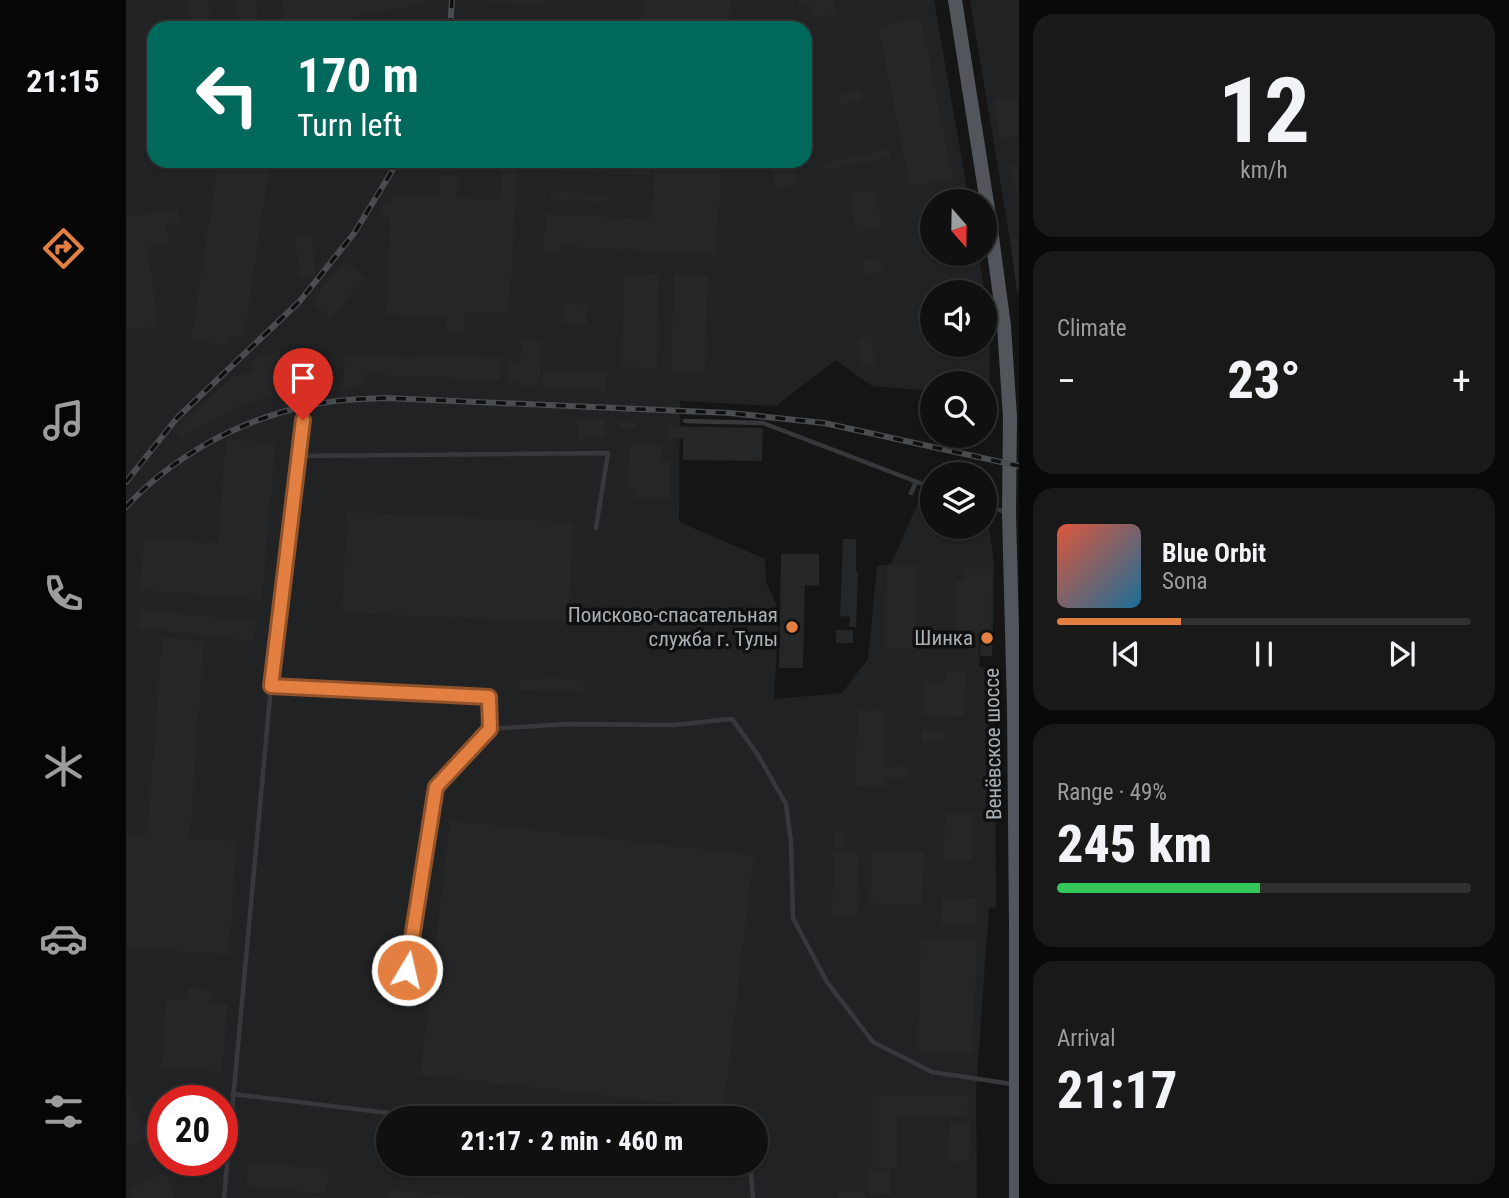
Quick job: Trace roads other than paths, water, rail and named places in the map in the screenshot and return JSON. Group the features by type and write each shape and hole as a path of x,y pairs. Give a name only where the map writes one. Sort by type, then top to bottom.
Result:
{"main road":[{"name":"Венёвское шоссе","path":"955,0 1004,326 1015,439 1009,513 1017,709 1016,1198"}],"lane":[{"path":"234,1085 271,686 303,420"},
{"path":"685,421 763,423 920,483"},
{"path":"298,456 608,453 596,528"},
{"path":"911,493 916,482"},
{"path":"997,509 1009,513"},
{"path":"271,686 489,697 490,729"},
{"path":"407,970 436,787 490,729 568,724 673,725 732,719 758,755 786,804 791,842 793,918 827,982 873,1042 932,1072 1016,1085"},
{"path":"238,1095 376,1112"},
{"path":"224,1198 226,1176"},
{"path":"751,1176 753,1198"}],"railway":[{"path":"450,21 452,0"},
{"path":"126,482 177,418 300,301 355,232 394,168"},
{"path":"126,507 164,472 208,443 232,431 306,406 386,398 730,413 824,423 1019,466"}],"place":[{"name":"Поисково-спасательная служба г. Тулы","path":"792,627"},
{"name":"Шинка","path":"987,638"}]}
